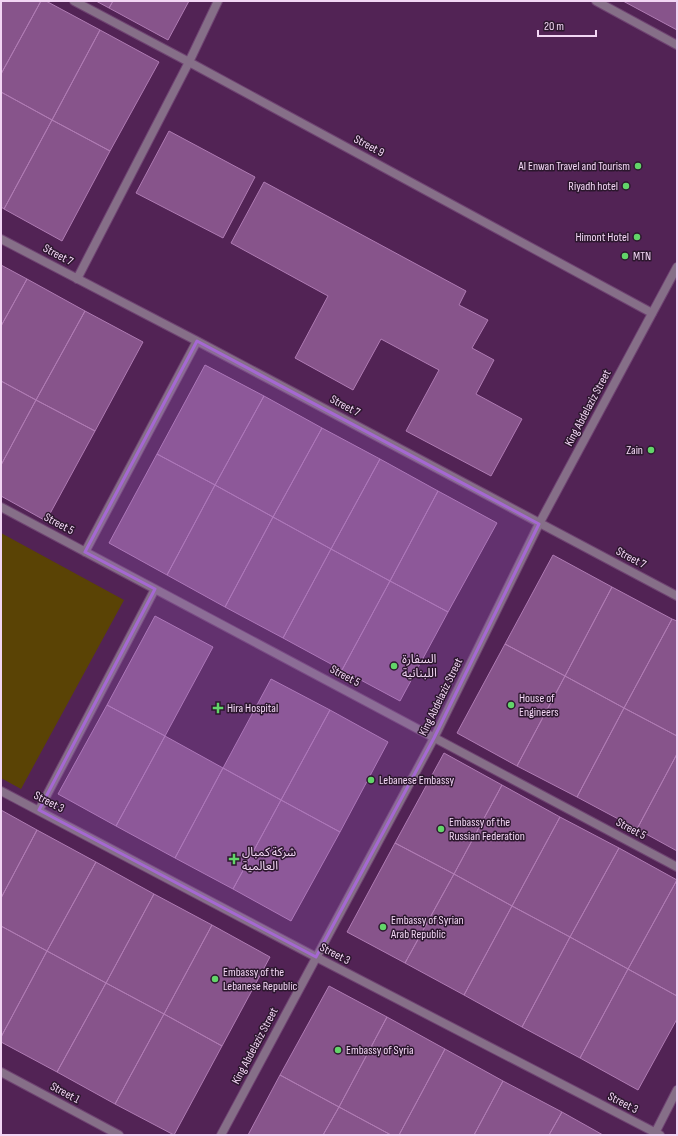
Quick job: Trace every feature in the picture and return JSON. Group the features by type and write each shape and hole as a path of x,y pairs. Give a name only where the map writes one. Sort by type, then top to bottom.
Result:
{"street":[{"name":"Street 9","path":"74,1 652,313"},
{"path":"76,279 189,62 218,1"},
{"path":"596,1 677,45"},
{"name":"Street 7","path":"1,239 677,596"},
{"name":"King Abdelaziz Street","path":"221,1135 434,738 539,524 677,267"},
{"path":"85,552 196,341"},
{"name":"Street 5","path":"1,507 677,867"},
{"path":"39,810 155,589"},
{"name":"Street 3","path":"1,791 656,1134"},
{"name":"Street 1","path":"1,1072 118,1135"},
{"path":"656,1134 677,1090"}],"highlighted area":[{"path":"197,341 539,524 434,738 316,957 39,810 155,589 85,552"}],"shaded area":[{"path":"1,533 124,600 21,789 1,778"}],"building":[{"path":"1,1 41,1 1,74"},
{"path":"41,1 46,1 100,30 52,120 1,92 1,74"},
{"path":"96,1 113,1 109,8"},
{"path":"113,1 189,1 168,40 109,8"},
{"path":"623,1 677,1 677,30"},
{"path":"100,30 159,62 110,151 52,120"},
{"path":"1,92 52,120 4,209 1,207"},
{"path":"52,120 110,151 62,241 4,209"},
{"path":"169,131 255,177 223,238 136,193"},
{"path":"264,182 466,291 459,305 488,320 472,348 494,360 476,394 522,419 491,476 406,431 439,370 381,339 353,390 295,358 328,296 231,243"},
{"path":"1,265 27,279 1,326"},
{"path":"27,279 85,311 36,400 1,381 1,326"},
{"path":"85,311 143,342 95,431 36,400"},
{"path":"205,365 264,396 215,485 157,454"},
{"path":"1,381 36,400 1,465"},
{"path":"264,396 322,428 273,517 215,485"},
{"path":"36,400 95,431 46,521 1,496 1,465"},
{"path":"322,428 380,459 331,549 273,517"},
{"path":"157,454 215,485 167,575 109,543"},
{"path":"380,459 438,491 390,581 331,549"},
{"path":"215,485 273,517 225,607 167,575"},
{"path":"438,491 497,523 448,612 390,581"},
{"path":"273,517 331,549 283,638 225,607"},
{"path":"331,549 390,581 342,670 283,638"},
{"path":"553,555 612,587 565,676 505,644"},
{"path":"390,581 448,612 400,701 342,670"},
{"path":"612,587 672,619 624,708 565,676"},
{"path":"155,616 213,647 165,736 107,705"},
{"path":"672,619 677,621 677,736 624,708"},
{"name":"House of Engineers","path":"505,644 565,676 517,766 457,733"},
{"path":"565,676 624,708 577,797 517,766"},
{"path":"271,679 330,710 281,800 223,768"},
{"path":"107,705 165,736 116,826 58,794"},
{"path":"624,708 677,736 677,754 637,829 577,797"},
{"path":"330,710 388,742 340,832 281,800"},
{"path":"165,736 223,768 175,858 116,826"},
{"path":"444,753 502,785 454,874 395,843"},
{"path":"677,754 677,851 637,829"},
{"path":"223,768 281,800 233,889 175,858"},
{"path":"502,785 560,817 512,906 454,874"},
{"path":"281,800 340,832 291,921 233,889"},
{"path":"1,810 37,830 1,898"},
{"path":"560,817 619,848 570,937 512,906"},
{"path":"37,830 96,862 47,951 1,926 1,898"},
{"path":"395,843 454,874 405,963 347,932"},
{"path":"619,848 677,880 628,969 570,937"},
{"path":"96,862 154,894 106,983 47,951"},
{"path":"454,874 512,906 464,995 405,963"},
{"path":"677,880 677,996 628,969"},
{"path":"154,894 212,925 164,1014 106,983"},
{"path":"512,906 570,937 522,1027 464,995"},
{"path":"212,925 270,957 222,1046 164,1014"},
{"path":"1,926 47,951 1,1037"},
{"path":"570,937 628,969 580,1058 522,1027"},
{"path":"47,951 106,983 57,1072 1,1042 1,1037"},
{"path":"628,969 677,996 677,1019 638,1090 580,1058"},
{"path":"106,983 164,1014 115,1104 57,1072"},
{"path":"329,986 387,1017 339,1107 280,1075"},
{"path":"164,1014 222,1046 174,1135 115,1104"},
{"path":"387,1017 445,1049 399,1135 391,1135 339,1107"},
{"path":"445,1049 503,1081 474,1135 399,1135"},
{"path":"280,1075 339,1107 323,1135 248,1135"},
{"path":"503,1081 562,1112 549,1135 474,1135"},
{"path":"339,1107 391,1135 323,1135"},
{"path":"562,1112 603,1135 549,1135"}],"place":[{"name":"Al Enwan Travel and Tourism","path":"638,166"},
{"name":"Riyadh hotel","path":"626,186"},
{"name":"Himont Hotel","path":"637,237"},
{"name":"MTN","path":"625,256"},
{"name":"Zain","path":"651,450"},
{"name":"السفارة اللبنانية","path":"394,666"},
{"name":"House of Engineers","path":"511,705"},
{"name":"Hira Hospital","path":"218,708"},
{"name":"Lebanese Embassy","path":"371,780"},
{"name":"Embassy of the Russian Federation","path":"441,829"},
{"name":"شركة كمبال العالمية","path":"234,859"},
{"name":"Embassy of Syrian Arab Republic","path":"383,927"},
{"name":"Embassy of the Lebanese Republic","path":"215,979"},
{"name":"Embassy of Syria","path":"338,1050"}]}
